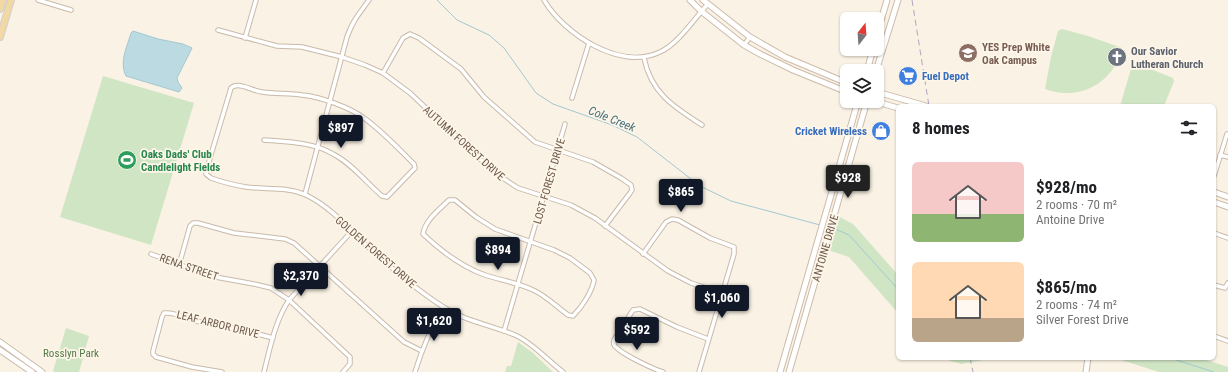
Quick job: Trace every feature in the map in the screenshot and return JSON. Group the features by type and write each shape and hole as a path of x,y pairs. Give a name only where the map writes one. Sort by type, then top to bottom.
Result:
{"main road":[{"path":"0,8 3,0"},
{"path":"0,37 11,0"},
{"path":"690,0 701,11 744,45 793,70 840,89"},
{"path":"703,0 707,5 750,37 785,57 840,80"},
{"path":"883,12 886,0"},
{"path":"878,64 896,8 897,0"},
{"path":"884,28 889,30"},
{"path":"884,94 916,104"},
{"path":"884,104 896,107"},
{"name":"ANTOINE DRIVE","path":"780,372 819,232 856,108"},
{"name":"ANTOINE DRIVE","path":"789,372 865,108"},
{"path":"1216,193 1228,197"},
{"path":"1216,203 1228,207"},
{"path":"803,291 812,294"},
{"path":"789,341 798,343"},
{"path":"0,342 42,372"},
{"path":"0,350 32,372"},
{"path":"8,356 12,351"},
{"path":"17,362 19,356"},
{"path":"1086,372 1088,360"}],"street":[{"path":"38,0 71,10"},
{"path":"245,38 256,0"},
{"path":"305,194 351,25 369,0"},
{"path":"544,0 550,11 569,30 589,43 612,54 644,58 661,52 674,43 707,5"},
{"name":"AUTUMN FOREST DRIVE","path":"218,30 277,46 302,47 342,57 383,73 410,94 495,172 518,188 571,204 595,218 668,271 691,283 722,293"},
{"path":"383,73 403,38 410,34 418,38 461,69 484,97 528,138 540,144 593,162 631,185 632,190 630,194 606,226"},
{"path":"744,45 750,37"},
{"path":"572,98 589,43"},
{"path":"644,58 647,71 656,88 668,100 702,125"},
{"name":"GOLDEN FOREST DRIVE","path":"330,102 301,94 259,92 238,85 233,86 231,88 206,174 210,178 222,182 247,187 287,190 305,194 318,202 397,271 443,307 478,323 516,335 537,349 563,372"},
{"path":"264,140 297,143 333,153 343,160 382,196 387,197 415,168 414,164 365,118 353,111 330,102"},
{"name":"LOST FOREST DRIVE","path":"504,331 517,285 532,241 565,124"},
{"path":"1216,169 1227,134"},
{"path":"1220,155 1228,157"},
{"path":"449,200 455,200 476,217 495,229 532,241 570,258 590,273 594,280 593,285 573,316 568,315 532,289 483,274 468,267 435,245 423,234 427,223 438,211 449,200"},
{"path":"643,254 666,222 672,219 678,220 710,238 734,247 699,372"},
{"path":"179,265 190,226 194,223 234,233 285,239 294,243 404,342 422,351"},
{"path":"264,372 273,338 285,306 319,266 352,231"},
{"path":"1216,234 1228,238"},
{"name":"RENA STREET","path":"151,254 210,276 270,288 289,300 350,357 350,364 343,372"},
{"path":"1216,286 1225,288 1228,283"},
{"path":"415,372 432,327 443,307"},
{"path":"663,372 615,348 613,343 614,340 633,310 640,309 677,327 708,339"},
{"name":"LEAF ARBOR DRIVE","path":"222,372 192,367 153,354 156,338 164,313 170,313 254,332 273,338"},
{"path":"1216,337 1228,341"}],"green space":[{"path":"1062,29 1122,48 1118,60 1103,80 1082,91 1070,93 1045,89 1058,31"},
{"path":"1133,62 1173,78 1174,81 1165,104 1121,104"},
{"name":"Oaks Dads' Club Candlelight Fields","path":"103,76 194,103 151,245 60,217"},
{"path":"838,216 853,224 896,273 896,311 849,257 828,250"},
{"name":"Rosslyn Park","path":"66,328 89,336 79,372 53,371"},
{"path":"518,342 533,353 553,372 505,372 507,366 511,366"},
{"path":"948,360 983,360 961,364"},
{"path":"1121,360 1206,360 1228,367 1228,372 1159,372"}],"water":[{"path":"133,31 158,39 183,44 192,48 177,78 182,88 179,92 126,76 123,60 131,33"}],"waterway":[{"name":"Cole Creek","path":"437,0 457,20 489,35 504,48 536,93 553,104 612,125 637,137 700,186 731,201 820,225"},
{"name":"Cole Creek","path":"833,228 849,235 896,287"},
{"name":"Cole Creek","path":"1176,360 1214,372"}],"railway":[{"path":"912,0 929,104"},
{"path":"970,360 973,372"}],"place":[{"name":"YES Prep White Oak Campus","path":"968,53"},
{"name":"Our Savior Lutheran Church","path":"1117,57"},
{"name":"Fuel Depot","path":"908,76"},
{"name":"Cricket Wireless","path":"881,131"},
{"name":"Oaks Dads' Club Candlelight Fields","path":"127,160"}]}
